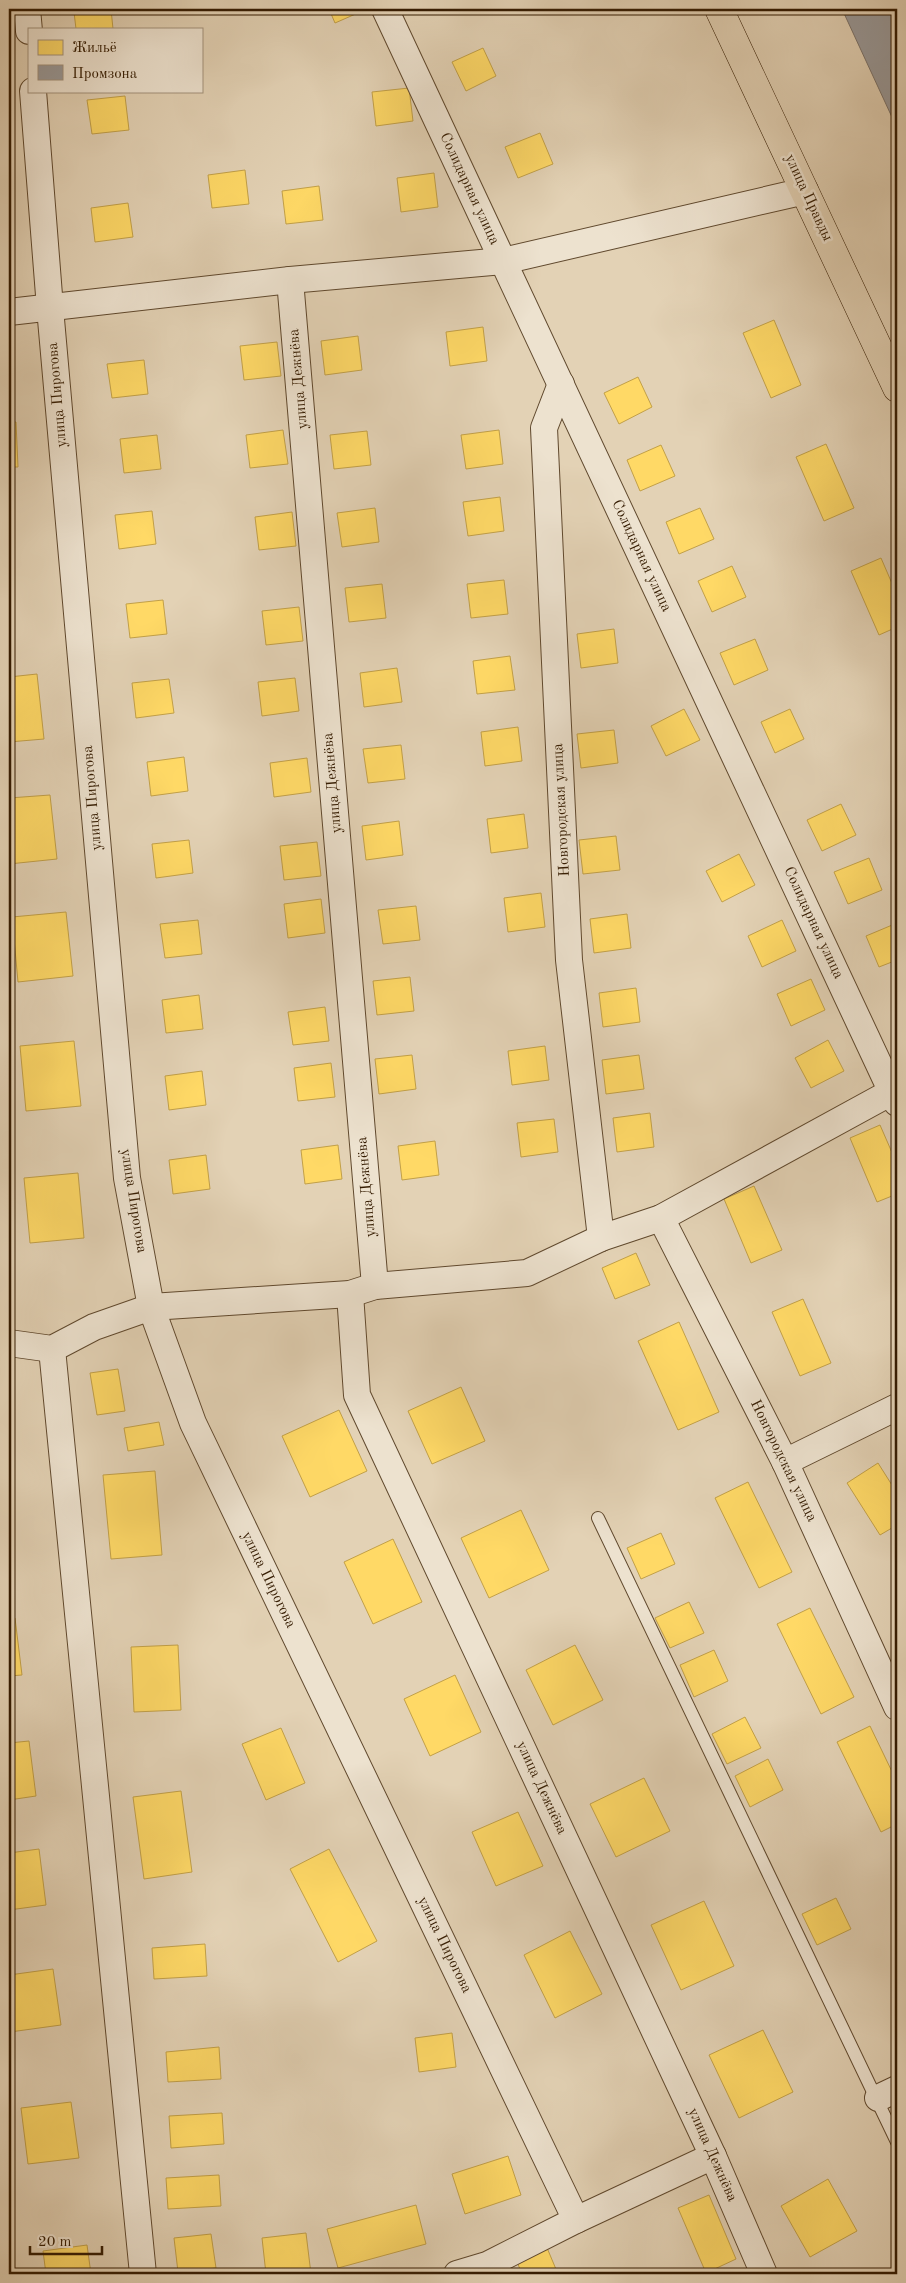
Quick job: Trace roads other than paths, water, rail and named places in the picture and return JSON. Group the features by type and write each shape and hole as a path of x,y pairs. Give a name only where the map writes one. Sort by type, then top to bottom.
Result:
{"main road":[{"name":"улица Правды","path":"719,9 897,388"}],"street":[{"path":"27,9 29,28"},
{"name":"Солидарная улица","path":"385,9 895,1094"},
{"name":"улица Пирогова","path":"33,92 50,308 127,1178 151,1306 193,1423 576,2220"},
{"path":"9,312 290,280 503,261 805,191"},
{"name":"улица Дежнёва","path":"290,280 375,1286"},
{"name":"Новгородская улица","path":"561,384 544,428 544,438 569,960 601,1238"},
{"path":"9,1343 52,1349 94,1327 151,1306 350,1294 375,1286 527,1272 601,1238 661,1218 895,1094"},
{"name":"Новгородская улица","path":"661,1218 785,1462 897,1706"},
{"name":"улица Дежнёва","path":"350,1294 358,1395 713,2156 764,2274"},
{"path":"52,1349 143,2274"},
{"path":"785,1462 897,1407"},
{"path":"458,2274 489,2270 576,2220 713,2156"}],"lane":[{"path":"598,1518 887,2093 897,2142"}]}
